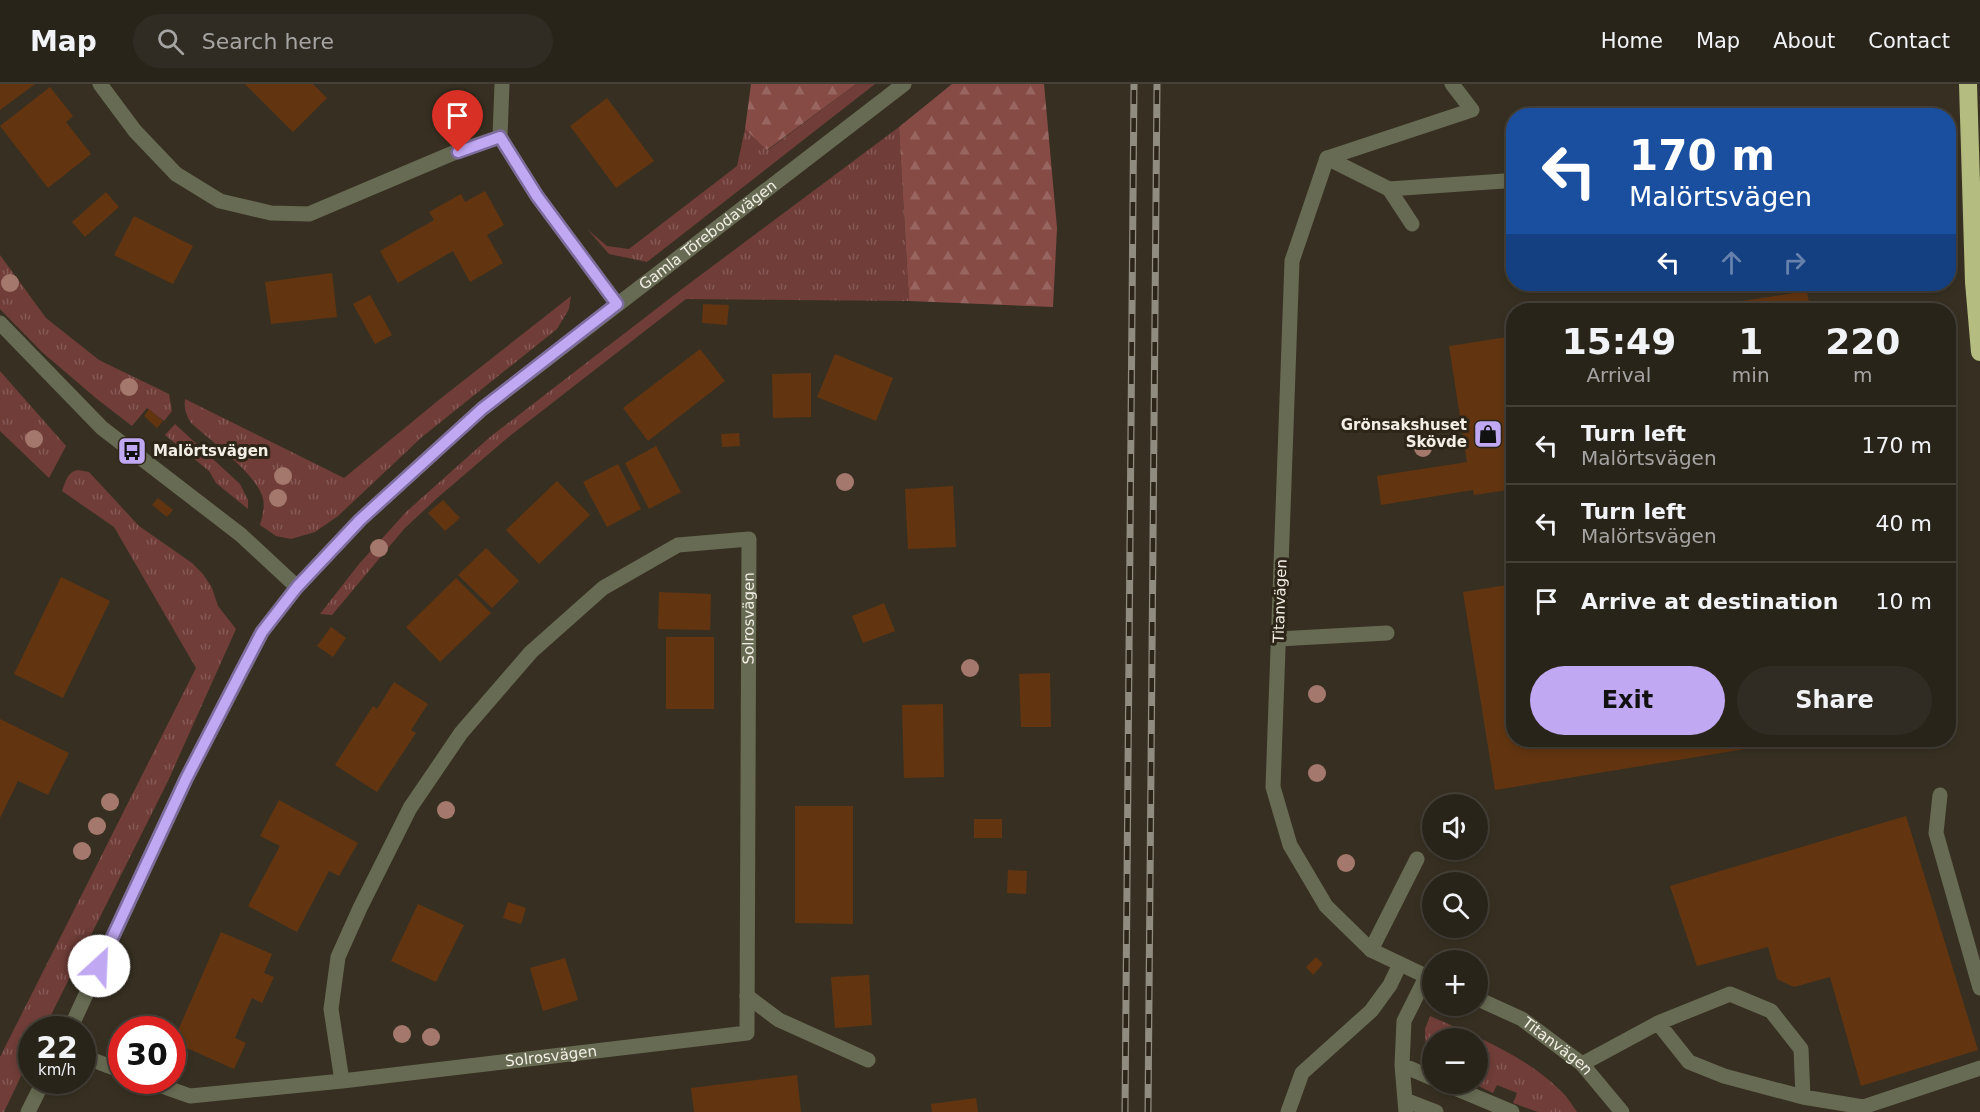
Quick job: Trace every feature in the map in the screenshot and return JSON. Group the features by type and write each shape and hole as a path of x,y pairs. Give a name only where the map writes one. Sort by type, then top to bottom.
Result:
{"highway":[{"path":"1968,84 1974,282 1980,352"}],"street":[{"path":"100,84 135,130 176,174 220,201 271,213 309,214 500,137"},
{"path":"502,84 500,137 537,196 617,304"},
{"name":"Gamla Törebodavägen","path":"76,1016 186,779 262,632 297,587 360,520 482,409 904,84"},
{"path":"1327,158 1472,110 1452,84"},
{"path":"1327,158 1389,189 1412,224"},
{"name":"Titanvägen","path":"1327,158 1292,261 1273,787 1290,845 1326,906 1371,950 1422,975"},
{"path":"1389,189 1504,181"},
{"path":"0,323 102,428 241,535 297,587"},
{"name":"Solrosvägen","path":"184,1094 190,1096 342,1081 747,1034 749,539 678,545 603,588 531,652 461,733 410,808 338,957 331,1009 342,1081"},
{"path":"1278,639 1387,633"},
{"path":"1940,795 1936,834 1980,988"},
{"path":"1371,950 1417,859"},
{"path":"1288,1112 1302,1073 1371,1011 1390,985 1400,964"},
{"path":"1422,990 1404,1021 1402,1065 1406,1106 1436,1112"},
{"path":"1582,1064 1658,1023 1730,994 1771,1011 1801,1050 1803,1097"},
{"path":"747,996 779,1020 868,1060"},
{"name":"Titanvägen","path":"1488,1004 1522,1019 1582,1064 1622,1112"},
{"path":"1658,1023 1689,1062 1724,1076 1803,1097 1863,1107 1980,1068"},
{"path":"1402,1065 1422,1074"},
{"path":"28,1112 37,1094"},
{"path":"1469,1094 1512,1112"}],"green space":[{"path":"751,84 856,84 767,150 745,129"},
{"path":"856,84 875,84 647,262 609,254 588,230 607,246 629,249 737,166 745,129 768,150"},
{"path":"952,84 1044,84 1057,228 1053,307 909,301 899,127"},
{"path":"899,127 909,301 686,299 511,435 436,499 404,529 332,615 320,614 359,564 406,512 490,437 682,289"},
{"path":"0,255 46,318 99,360 169,394 172,411 164,421 147,408 132,426 42,352 0,309"},
{"path":"571,296 569,309 557,329 422,437 338,516 315,532 291,539 276,536 260,525 263,501 256,484 239,465 191,423 186,411 185,399 344,478"},
{"path":"0,371 66,446 49,478 0,431"},
{"path":"175,424 240,484 248,500 248,509 216,483 209,471 165,435"},
{"path":"74,471 89,472 139,526 192,563 203,574 212,588 218,606 236,629 167,783 50,1016 21,1016 196,668 114,527 62,491 69,475"},
{"path":"1430,1016 1457,1028 1425,1028"},
{"path":"18,1021 18,1082 4,1112 0,1112 0,1057"},
{"path":"1488,1042 1531,1066 1563,1092 1577,1112 1538,1112 1513,1103 1517,1093 1497,1085 1493,1093 1488,1091"}],"building":[{"path":"0,84 35,84 0,110"},
{"path":"245,84 313,84 327,98 293,132"},
{"path":"50,87 73,116 66,122 91,154 48,188 0,126"},
{"path":"607,98 654,161 616,188 570,126"},
{"path":"485,191 504,225 487,235 503,263 470,282 453,251 398,283 380,251 434,220 429,212 461,194 465,202"},
{"path":"106,192 119,207 85,237 72,222"},
{"path":"134,216 193,246 173,284 114,255"},
{"path":"332,273 337,317 271,324 265,282"},
{"path":"1807,291 1809,303 1729,303"},
{"path":"370,295 392,335 375,344 353,304"},
{"path":"703,304 729,305 727,325 702,323"},
{"name":"Grönsakshuset Skövde","path":"1506,337 1506,490 1474,495 1473,490 1381,505 1377,476 1467,462 1449,346"},
{"path":"700,349 725,381 648,441 623,408"},
{"path":"835,354 893,378 876,421 817,397"},
{"path":"811,373 811,417 773,418 772,374"},
{"path":"149,409 163,421 157,428 144,416"},
{"path":"739,433 740,446 722,447 721,434"},
{"path":"656,446 681,492 649,509 625,463"},
{"path":"618,464 641,509 607,527 583,482"},
{"path":"557,481 590,515 539,564 506,530"},
{"path":"953,486 956,547 908,549 905,489"},
{"path":"158,498 173,510 167,517 152,505"},
{"path":"443,500 460,518 445,531 428,513"},
{"path":"486,548 519,581 492,608 458,575"},
{"path":"61,577 110,601 63,698 14,674"},
{"path":"456,578 491,613 440,662 406,627"},
{"path":"1506,585 1506,747 1757,747 1495,790 1463,592"},
{"path":"659,592 711,594 710,630 658,629"},
{"path":"884,603 895,631 863,643 852,616"},
{"path":"331,627 346,638 333,657 317,646"},
{"path":"666,637 714,637 714,709 666,709"},
{"path":"1050,673 1051,727 1021,727 1019,674"},
{"path":"394,682 428,704 411,730 416,733 377,792 335,765 373,706 377,709"},
{"path":"943,704 944,777 904,778 902,705"},
{"path":"0,719 69,753 48,795 18,781 0,818"},
{"path":"279,800 358,843 339,876 329,871 297,932 248,906 280,846 260,836"},
{"path":"795,806 853,806 853,924 795,923"},
{"path":"1906,816 1978,1050 1861,1086 1830,977 1794,987 1785,983 1777,979 1768,947 1697,966 1670,886"},
{"path":"974,819 1002,819 1002,838 974,838"},
{"path":"1008,870 1027,871 1026,894 1007,893"},
{"path":"508,902 526,908 521,924 503,918"},
{"path":"418,904 464,925 436,982 391,961"},
{"path":"221,932 272,954 264,973 274,977 262,1003 252,998 235,1038 246,1043 234,1069 186,1048 184,1016"},
{"path":"1316,957 1323,964 1313,975 1306,967"},
{"path":"565,958 578,1000 543,1011 530,968"},
{"path":"869,975 872,1025 835,1028 831,977"},
{"path":"797,1075 801,1112 694,1112 691,1088"},
{"path":"976,1098 978,1112 932,1112 931,1104"}],"railway":[{"path":"1125,1112 1134,84"},
{"path":"1148,1112 1157,84"}],"place":[{"name":"Grönsakshuset Skövde","path":"1488,434"},
{"name":"Malörtsvägen","path":"132,451"}],"route":[{"path":"99,966 186,779 240,674 262,632 297,587 360,520 482,409 617,304 537,196 500,137 458,152"}]}
